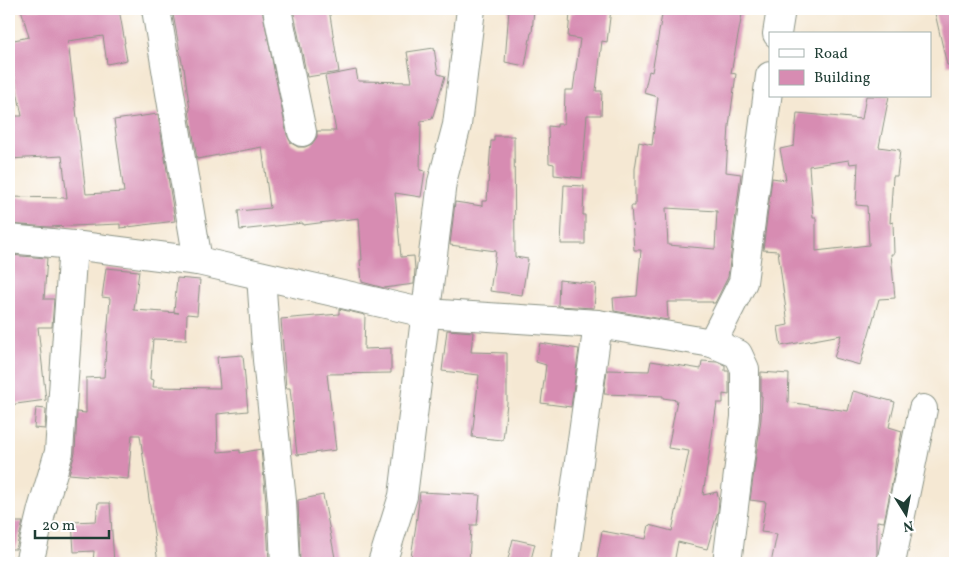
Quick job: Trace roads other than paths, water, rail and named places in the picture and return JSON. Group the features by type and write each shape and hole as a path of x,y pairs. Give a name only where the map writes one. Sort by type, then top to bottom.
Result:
{"street":[{"path":"156,9 198,261"},
{"path":"277,9 302,132"},
{"path":"382,563 403,496 442,182 457,125 471,9"},
{"path":"777,32 781,9"},
{"path":"712,343 742,282 769,83"},
{"path":"9,239 198,261 426,313 598,324 712,343 738,354 745,369 745,418 727,563"},
{"path":"30,563 42,509 59,452 73,245"},
{"path":"261,276 267,360 282,500 285,563"},
{"path":"565,563 598,324"},
{"path":"891,563 923,408"}]}
